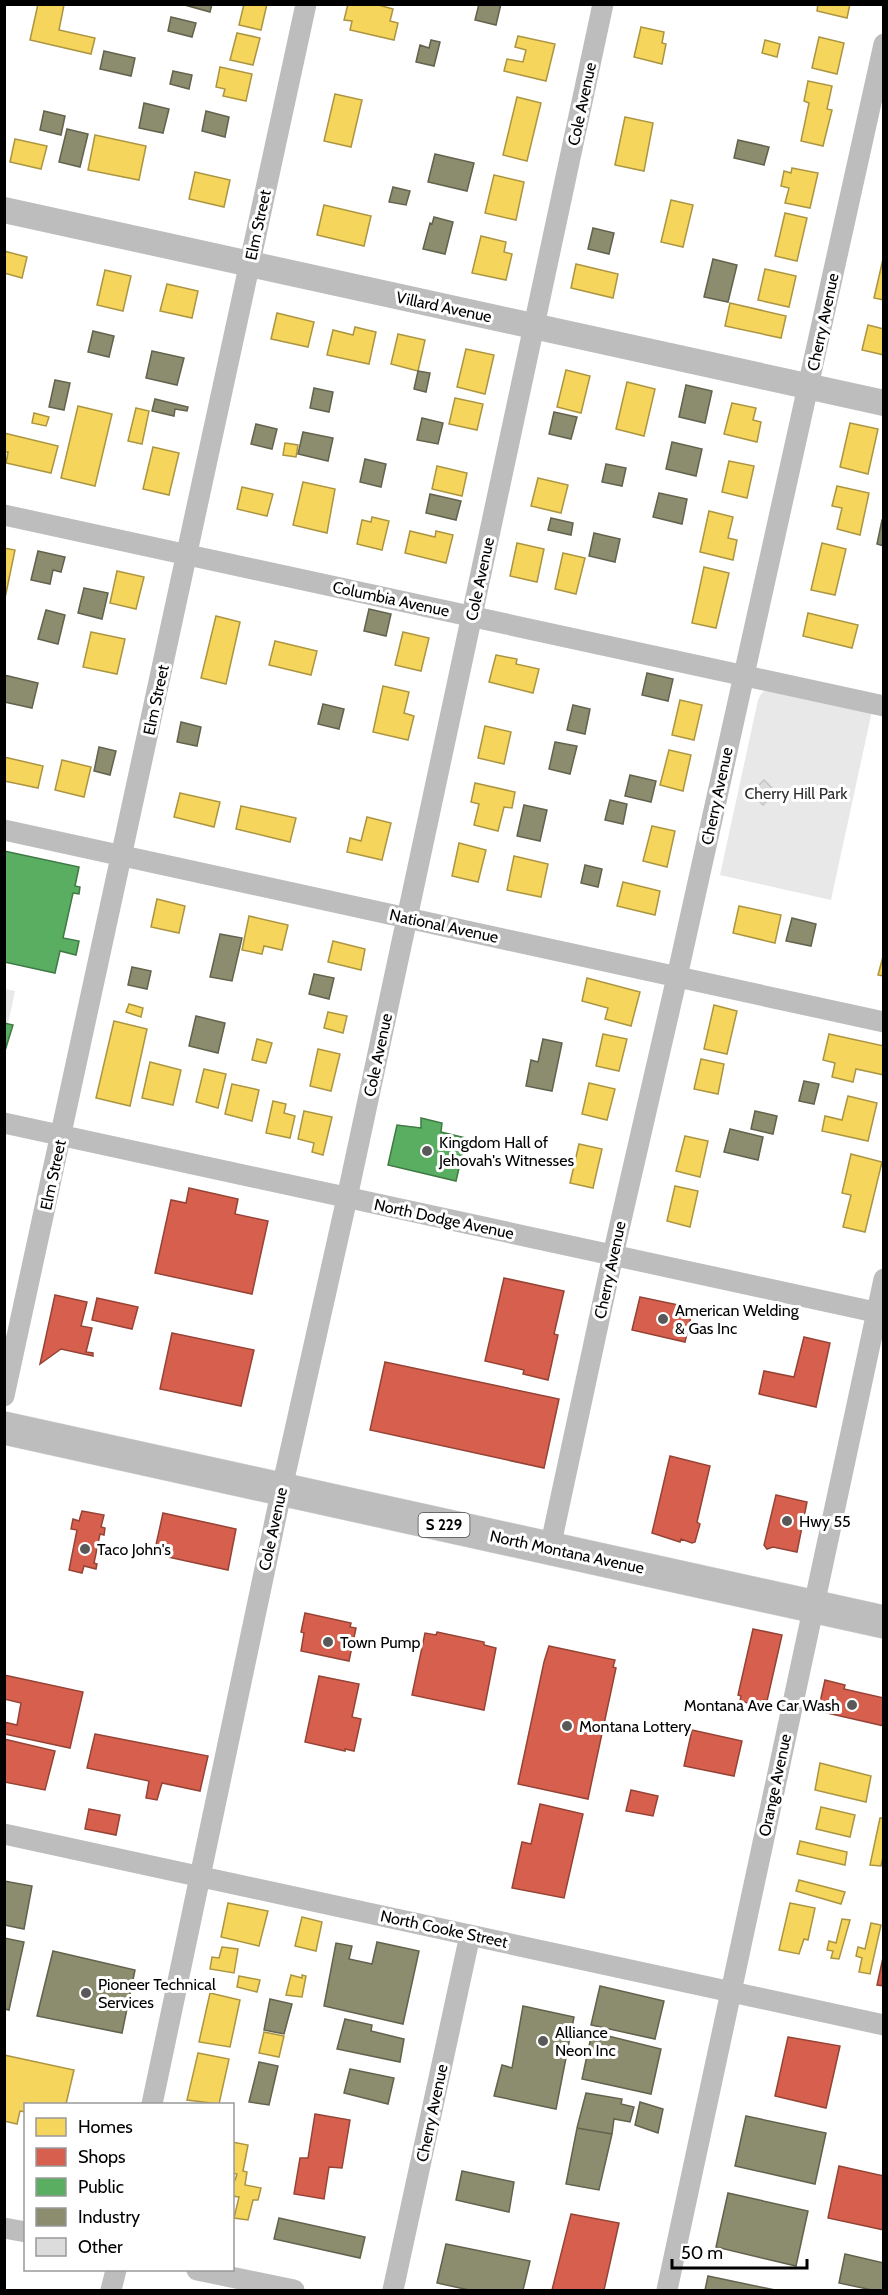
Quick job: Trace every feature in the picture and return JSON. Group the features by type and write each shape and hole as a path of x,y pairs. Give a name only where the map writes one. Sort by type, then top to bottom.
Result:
{"main road":[{"name":"North Montana Avenue","path":"4,1428 884,1622"}],"street":[{"name":"Elm Street","path":"4,1396 306,4"},
{"name":"Cole Avenue","path":"152,2103 282,1488 347,1197 603,4"},
{"name":"Cherry Avenue","path":"550,1548 613,1255 884,44"},
{"name":"Villard Avenue","path":"4,210 884,403"},
{"name":"Columbia Avenue","path":"4,515 884,705"},
{"name":"National Avenue","path":"4,830 884,1022"},
{"name":"North Dodge Avenue","path":"4,1123 880,1313"},
{"name":"Orange Avenue","path":"667,2290 813,1606 880,1313 884,1279"},
{"name":"North Cooke Street","path":"4,1834 884,2025"},
{"name":"Cherry Avenue","path":"393,2290 470,1935"},
{"path":"4,2228 24,2232"},
{"path":"111,2290 116,2271"},
{"path":"202,2271 294,2290"}],"green space":[{"name":"Cherry Hill Park","path":"766,689 872,711 831,900 720,875 758,700"},
{"path":"5,989 15,991 8,1024 5,1023"}],"building: Homes":[{"path":"38,4 64,5 59,30 95,38 91,54 30,40"},
{"path":"244,4 267,4 261,30 239,25"},
{"path":"348,4 375,4 393,9 390,21 398,23 394,40 350,30 352,21 344,20"},
{"path":"818,4 850,4 847,18 817,11"},
{"path":"641,27 664,32 662,43 666,44 662,64 634,57"},
{"path":"237,33 260,38 253,65 230,60"},
{"path":"518,36 555,44 546,81 504,71 507,59 523,62 526,50 515,47"},
{"path":"819,37 844,43 837,74 812,68"},
{"path":"765,40 780,44 777,57 762,53"},
{"path":"220,67 252,74 246,101 223,96 225,89 216,87"},
{"path":"808,81 832,86 827,109 832,110 823,146 801,141 809,103 804,101"},
{"path":"335,94 362,100 351,147 324,141"},
{"path":"517,97 541,103 527,161 503,155"},
{"path":"625,117 653,123 644,171 615,165"},
{"path":"95,135 146,146 139,180 88,170"},
{"path":"15,139 47,146 41,169 10,162"},
{"path":"792,168 818,173 810,208 785,203 789,188 781,186 784,171 791,173"},
{"path":"195,172 230,180 224,207 189,199"},
{"path":"494,175 524,182 516,220 485,213"},
{"path":"671,200 693,205 683,247 661,242"},
{"path":"324,205 371,216 364,246 317,235"},
{"path":"785,213 807,218 797,261 775,256"},
{"path":"481,236 506,242 504,252 512,254 506,280 472,273"},
{"path":"4,251 27,257 22,278 4,273"},
{"path":"884,260 884,300 874,298"},
{"path":"576,264 618,274 613,298 571,288"},
{"path":"765,269 796,276 789,307 758,300"},
{"path":"105,270 131,276 123,311 97,305"},
{"path":"167,284 198,291 192,318 160,311"},
{"path":"730,303 786,316 781,338 725,326"},
{"path":"277,313 314,322 308,347 271,339"},
{"path":"868,325 884,329 884,355 862,350"},
{"path":"355,327 376,332 369,364 327,355 333,330 353,335"},
{"path":"398,334 425,340 418,371 391,364"},
{"path":"466,349 494,355 485,394 457,387"},
{"path":"566,370 590,376 581,413 557,407"},
{"path":"627,382 655,389 644,436 616,429"},
{"path":"455,398 483,404 477,430 449,424"},
{"path":"732,403 756,408 753,420 761,422 757,442 724,434"},
{"path":"78,406 112,414 95,486 61,478"},
{"path":"136,408 149,411 142,444 128,441"},
{"path":"34,413 49,417 46,426 32,423"},
{"path":"850,423 878,429 868,474 840,467"},
{"path":"4,433 58,446 51,473 6,463 8,452 4,452"},
{"path":"285,443 298,445 296,457 283,455"},
{"path":"153,447 179,453 169,495 143,489"},
{"path":"729,461 754,466 747,498 722,492"},
{"path":"437,466 467,473 462,496 432,489"},
{"path":"538,478 568,485 561,513 531,506"},
{"path":"303,482 335,489 327,533 293,525"},
{"path":"837,486 869,493 860,535 837,529 842,508 832,506"},
{"path":"242,487 273,494 267,516 237,509"},
{"path":"709,511 733,517 728,538 737,540 733,560 700,552"},
{"path":"372,517 389,521 382,550 357,544 362,520 371,522"},
{"path":"410,531 435,537 436,531 453,535 446,563 405,553"},
{"path":"517,543 544,549 537,582 510,576"},
{"path":"822,543 846,549 835,595 811,590"},
{"path":"4,548 15,550 4,603"},
{"path":"563,553 585,558 576,594 555,589"},
{"path":"704,567 729,573 716,628 692,623"},
{"path":"117,571 144,577 136,609 110,603"},
{"path":"808,613 858,625 852,648 803,636"},
{"path":"216,616 240,622 226,684 201,678"},
{"path":"91,632 125,639 117,674 83,667"},
{"path":"403,632 429,638 421,671 395,665"},
{"path":"275,641 317,651 311,675 269,665"},
{"path":"496,655 517,659 516,664 539,669 533,693 489,682"},
{"path":"383,686 409,692 404,713 414,716 408,740 373,732"},
{"path":"680,700 702,705 694,740 672,735"},
{"path":"485,726 511,732 504,764 478,758"},
{"path":"669,750 691,755 683,791 660,785"},
{"path":"4,757 43,766 38,788 4,781"},
{"path":"62,760 91,767 84,797 55,790"},
{"path":"475,783 515,792 512,808 504,807 498,831 474,825 479,804 471,802"},
{"path":"180,793 220,802 214,827 174,817"},
{"path":"241,806 296,818 290,842 236,829"},
{"path":"367,817 391,823 382,860 347,852 350,838 361,841"},
{"path":"652,826 675,831 667,867 643,861"},
{"path":"459,843 486,850 478,882 452,876"},
{"path":"514,856 548,864 541,897 507,890"},
{"path":"623,882 660,891 655,915 617,906"},
{"path":"157,899 185,906 179,933 151,927"},
{"path":"739,906 781,915 775,943 733,933"},
{"path":"249,916 288,925 282,950 264,946 262,954 242,950"},
{"path":"333,941 365,949 361,970 328,962"},
{"path":"884,953 884,976 878,975"},
{"path":"587,978 640,992 631,1026 605,1019 608,1008 582,1001"},
{"path":"129,1004 143,1008 141,1017 126,1012"},
{"path":"714,1005 737,1011 727,1054 704,1049"},
{"path":"328,1012 347,1016 343,1033 324,1028"},
{"path":"114,1021 147,1029 130,1106 96,1098"},
{"path":"603,1034 627,1039 619,1071 596,1066"},
{"path":"829,1034 884,1046 884,1075 856,1069 853,1082 832,1077 835,1063 823,1060"},
{"path":"257,1039 272,1043 266,1063 252,1060"},
{"path":"318,1049 340,1054 331,1091 310,1086"},
{"path":"701,1059 724,1064 718,1094 694,1089"},
{"path":"150,1062 181,1070 173,1105 142,1098"},
{"path":"204,1069 226,1074 218,1108 196,1102"},
{"path":"589,1083 615,1089 607,1120 582,1114"},
{"path":"232,1084 259,1090 252,1121 225,1114"},
{"path":"848,1096 877,1103 868,1141 822,1131 825,1116 842,1120"},
{"path":"273,1101 286,1104 284,1113 295,1116 290,1138 266,1133"},
{"path":"304,1111 332,1117 323,1155 312,1152 314,1143 298,1139"},
{"path":"685,1136 708,1141 700,1177 676,1171"},
{"path":"579,1144 602,1149 593,1188 570,1183"},
{"path":"851,1154 882,1162 865,1232 843,1227 851,1195 842,1193"},
{"path":"675,1186 698,1191 690,1227 667,1221"},
{"path":"820,1763 871,1776 866,1802 815,1790"},
{"path":"821,1807 855,1815 850,1837 816,1829"},
{"path":"880,1818 884,1818 884,1852 881,1866 870,1865"},
{"path":"800,1841 847,1852 845,1865 797,1854"},
{"path":"799,1880 845,1892 841,1904 796,1891"},
{"path":"228,1903 268,1911 259,1946 221,1937"},
{"path":"790,1903 815,1908 808,1940 804,1939 799,1954 779,1950"},
{"path":"302,1917 322,1922 316,1951 295,1946"},
{"path":"842,1919 850,1920 839,1959 831,1958 833,1951 827,1950 829,1941 836,1943"},
{"path":"871,1923 881,1925 870,1974 859,1972 862,1958 856,1956 858,1947 865,1949"},
{"path":"222,1947 238,1949 234,1973 210,1969 212,1957 219,1958"},
{"path":"291,1975 302,1978 302,1975 306,1976 302,1997 286,1995"},
{"path":"239,1976 260,1980 257,1992 237,1987"},
{"path":"210,1993 240,2000 230,2047 199,2042"},
{"path":"264,2032 284,2036 279,2057 259,2053"},
{"path":"198,2053 229,2059 219,2103 187,2100"},
{"path":"4,2055 74,2070 66,2103 24,2103 24,2112 20,2111 17,2124 4,2121"},
{"path":"234,2142 248,2145 243,2171 247,2172 245,2185 261,2188 258,2200 253,2200 248,2220 234,2218 239,2197 234,2196 234,2180 237,2174 234,2173"}],"building: Shops":[{"path":"189,1188 238,1199 235,1214 268,1221 252,1294 155,1273 171,1200 186,1203"},
{"path":"504,1278 564,1291 554,1334 558,1335 548,1380 523,1374 524,1370 485,1361"},
{"path":"55,1295 87,1302 81,1326 92,1328 86,1352 93,1353 93,1356 61,1349 40,1364"},
{"name":"American Welding & Gas Inc","path":"640,1297 693,1308 685,1342 632,1330"},
{"path":"97,1298 138,1307 132,1329 92,1320"},
{"path":"172,1333 254,1350 241,1406 160,1389"},
{"path":"804,1337 830,1343 816,1407 759,1394 764,1371 794,1377"},
{"path":"385,1362 559,1399 544,1468 370,1430"},
{"path":"670,1456 710,1466 697,1522 700,1524 695,1542 692,1543 681,1539 680,1542 652,1533"},
{"name":"Hwy 55","path":"776,1495 807,1502 797,1552 773,1547 767,1549 764,1545"},
{"name":"Taco John's","path":"82,1511 104,1515 101,1527 105,1528 104,1535 100,1534 94,1563 97,1564 96,1569 84,1566 82,1573 69,1570 77,1530 71,1529 73,1519 79,1521"},
{"path":"163,1513 236,1529 228,1570 154,1554"},
{"name":"Town Pump","path":"305,1613 351,1623 350,1627 356,1628 349,1661 301,1651 304,1633 301,1632"},
{"path":"753,1629 782,1635 767,1701 764,1700 763,1707 740,1701 741,1696 738,1695"},
{"path":"437,1632 484,1642 484,1645 496,1648 484,1710 412,1695 425,1633 436,1635"},
{"name":"Montana Lottery","path":"549,1646 615,1660 613,1667 616,1668 588,1799 518,1784"},
{"path":"4,1675 83,1692 70,1748 4,1734 4,1722 17,1725 21,1703 4,1699"},
{"path":"319,1676 359,1684 352,1717 361,1719 354,1751 305,1742"},
{"name":"Montana Ave Car Wash","path":"825,1680 845,1685 844,1689 884,1698 884,1726 818,1711"},
{"path":"692,1730 742,1741 734,1776 684,1766"},
{"path":"95,1734 208,1756 200,1791 162,1783 157,1800 146,1798 149,1781 87,1768"},
{"path":"4,1739 55,1751 45,1790 4,1782"},
{"path":"631,1790 658,1796 653,1816 626,1811"},
{"path":"540,1804 583,1814 564,1898 512,1888 522,1842 531,1844"},
{"path":"89,1809 120,1815 116,1835 85,1829"},
{"path":"884,1953 884,1986 877,1985"},
{"path":"788,2037 840,2046 826,2108 775,2096"},
{"path":"315,2114 350,2120 342,2168 329,2167 324,2199 294,2194 300,2158 308,2158"},
{"path":"839,2166 884,2176 884,2230 828,2218"},
{"path":"571,2214 619,2223 604,2290 552,2290"}],"building: Public":[{"path":"4,851 79,867 75,886 80,887 79,894 73,893 63,938 79,941 76,955 60,951 55,973 4,962"},
{"path":"4,1023 13,1025 4,1054"},
{"name":"Kingdom Hall of Jehovah's Witnesses","path":"421,1118 442,1123 441,1132 466,1138 456,1181 388,1165 397,1125 421,1128"}],"building: Industry":[{"path":"181,4 212,4 210,12"},
{"path":"479,4 501,4 496,25 475,20"},
{"path":"171,17 196,23 192,37 168,31"},
{"path":"431,40 440,42 434,66 416,62 420,45 429,48"},
{"path":"104,51 135,58 131,76 100,69"},
{"path":"173,71 192,75 189,89 170,84"},
{"path":"144,103 169,109 163,133 139,128"},
{"path":"44,111 65,116 61,135 40,130"},
{"path":"206,111 229,117 225,137 202,131"},
{"path":"67,129 88,134 80,167 59,162"},
{"path":"738,140 769,147 764,165 734,158"},
{"path":"435,154 474,163 467,191 428,182"},
{"path":"393,187 410,191 406,205 389,202"},
{"path":"434,217 453,222 445,254 423,249 430,223 432,224"},
{"path":"593,228 614,233 609,254 588,249"},
{"path":"713,259 737,265 728,302 704,297"},
{"path":"93,331 114,336 109,357 88,352"},
{"path":"152,351 184,358 177,385 146,378"},
{"path":"418,371 430,373 426,392 414,389"},
{"path":"55,380 70,383 64,410 49,407"},
{"path":"686,385 712,391 705,423 679,417"},
{"path":"314,388 333,392 329,412 310,408"},
{"path":"155,399 188,407 187,411 175,409 174,416 152,411"},
{"path":"554,412 577,417 571,439 549,434"},
{"path":"422,418 443,423 438,444 417,440"},
{"path":"256,424 277,429 272,449 251,444"},
{"path":"303,432 333,438 328,461 298,454"},
{"path":"672,442 702,449 696,476 666,469"},
{"path":"365,459 386,464 381,487 360,482"},
{"path":"606,464 626,468 622,486 602,482"},
{"path":"659,493 687,499 682,524 653,517"},
{"path":"430,494 461,501 456,520 426,513"},
{"path":"551,518 573,523 571,535 548,530"},
{"path":"882,520 884,520 884,546 877,544"},
{"path":"594,533 620,539 615,562 589,556"},
{"path":"38,551 65,557 61,572 53,570 50,584 31,580"},
{"path":"84,588 108,593 102,619 78,613"},
{"path":"369,609 391,614 386,636 364,631"},
{"path":"46,610 65,615 58,644 38,639"},
{"path":"647,673 673,679 668,701 642,695"},
{"path":"4,675 38,683 32,708 4,702"},
{"path":"323,704 344,709 339,729 318,724"},
{"path":"573,705 590,709 585,734 567,730"},
{"path":"181,722 201,727 197,746 177,742"},
{"path":"555,742 577,746 570,774 549,769"},
{"path":"99,747 116,751 110,775 94,771"},
{"path":"630,775 656,781 651,802 625,796"},
{"path":"610,800 627,804 623,824 605,820"},
{"path":"524,805 547,810 540,841 517,836"},
{"path":"585,865 602,869 598,887 581,883"},
{"path":"792,918 816,924 811,946 786,941"},
{"path":"220,934 242,938 232,981 210,977"},
{"path":"132,967 151,971 147,989 128,985"},
{"path":"314,974 334,978 329,999 309,994"},
{"path":"196,1016 225,1023 218,1053 189,1046"},
{"path":"543,1039 562,1043 552,1091 526,1086 531,1060 538,1062"},
{"path":"804,1081 819,1084 814,1104 799,1101"},
{"path":"755,1111 777,1116 773,1134 751,1129"},
{"path":"730,1129 763,1137 758,1160 724,1152"},
{"path":"4,1881 32,1886 24,1929 4,1925"},
{"path":"4,1938 24,1942 9,2010 4,2009"},
{"path":"377,1942 419,1951 403,2024 324,2006 336,1943 352,1946 349,1959 372,1964"},
{"name":"Pioneer Technical Services","path":"53,1951 135,1970 122,2033 37,2016"},
{"path":"600,1986 664,2001 655,2039 591,2025"},
{"path":"270,1999 292,2004 284,2034 264,2030"},
{"name":"Alliance Neon Inc","path":"523,2006 574,2017 556,2109 494,2096 502,2065 512,2068"},
{"path":"345,2019 372,2025 371,2031 404,2039 400,2062 337,2049"},
{"path":"592,2032 661,2049 651,2094 582,2079"},
{"path":"259,2062 278,2066 269,2105 249,2102"},
{"path":"350,2069 394,2078 388,2104 344,2093"},
{"path":"586,2093 622,2099 621,2104 634,2107 630,2122 614,2119 612,2134 577,2128"},
{"path":"640,2102 663,2109 658,2133 635,2125"},
{"path":"746,2116 826,2133 815,2184 735,2166"},
{"path":"577,2128 612,2134 599,2190 566,2184"},
{"path":"462,2171 514,2182 509,2212 456,2200"},
{"path":"728,2193 808,2211 796,2266 716,2247"},
{"path":"279,2218 365,2237 360,2258 274,2239"},
{"path":"446,2244 530,2261 523,2290 469,2290 437,2283"},
{"path":"845,2254 884,2263 884,2290 872,2290 839,2283"},
{"path":"708,2276 775,2290 705,2290"}],"building: Other":[{"path":"764,780 776,792 763,805 751,793"}],"place":[{"name":"Kingdom Hall of Jehovah's Witnesses","path":"427,1151"},
{"name":"American Welding & Gas Inc","path":"663,1319"},
{"name":"Hwy 55","path":"787,1521"},
{"name":"Taco John's","path":"85,1549"},
{"name":"Town Pump","path":"328,1642"},
{"name":"Montana Ave Car Wash","path":"852,1705"},
{"name":"Montana Lottery","path":"567,1726"},
{"name":"Pioneer Technical Services","path":"86,1993"},
{"name":"Alliance Neon Inc","path":"543,2041"}]}
